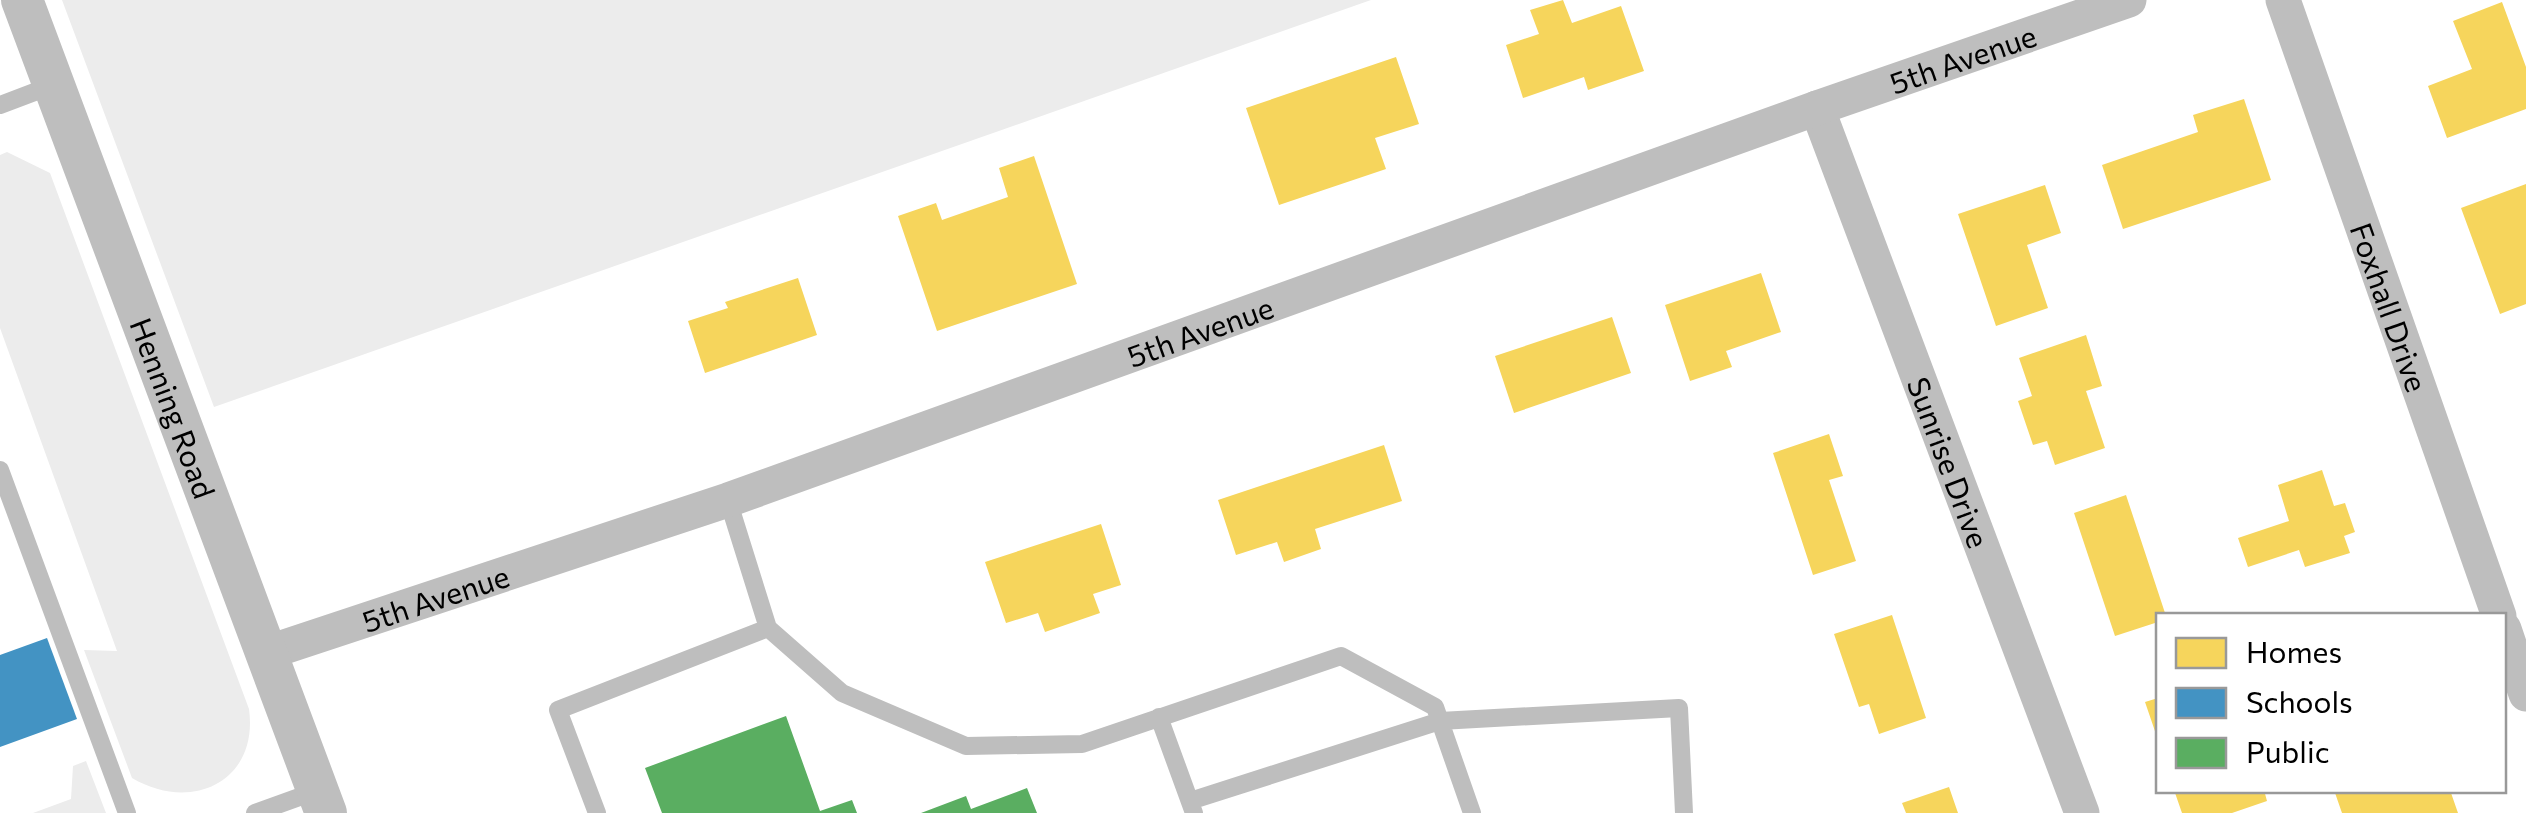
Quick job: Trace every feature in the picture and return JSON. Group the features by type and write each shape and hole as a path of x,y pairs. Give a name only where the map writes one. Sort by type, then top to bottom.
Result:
{"street":[{"name":"Henning Road","path":"22,0 322,802"},
{"name":"5th Avenue","path":"266,653 728,500 2129,0"},
{"name":"Foxhall Drive","path":"2283,0 2497,613"},
{"name":"Sunrise Drive","path":"1818,108 2082,813"},
{"path":"2506,636 2526,694"}],"lane":[{"path":"0,105 53,85"},
{"path":"0,470 6,504 127,813"},
{"path":"728,500 768,628 842,693 966,746 1082,744 1341,656 1436,707 1472,813"},
{"path":"598,813 558,710 768,628"},
{"path":"1159,717 1192,807 1440,721 1679,708 1684,813"},
{"path":"256,813 322,802"}],"shaded area":[{"path":"62,0 1371,0 214,407"},
{"path":"7,152 50,173 249,709 249,734 243,756 232,772 198,791 154,788 132,778 84,650 117,651 0,328 0,155"},
{"path":"86,761 106,813 33,813 71,799 73,766"}],"building: Homes":[{"path":"1563,0 1572,23 1621,6 1644,71 1588,90 1584,77 1523,98 1506,45 1539,34 1530,10"},
{"path":"2502,2 2526,67 2526,109 2447,138 2428,86 2472,69 2453,21"},
{"path":"1396,57 1419,124 1375,138 1386,169 1279,205 1246,108"},
{"path":"2244,99 2271,180 2123,229 2102,165 2198,132 2193,115"},
{"path":"1034,156 1077,284 937,331 898,216 936,203 942,220 1008,197 999,168"},
{"path":"2526,184 2526,304 2500,314 2461,208"},
{"path":"2045,185 2061,233 2027,245 2048,308 1996,326 1958,214"},
{"path":"1761,273 1781,332 1726,351 1732,367 1690,381 1665,305"},
{"path":"798,278 817,335 705,373 688,321 728,308 725,302"},
{"path":"1612,317 1631,373 1514,413 1495,356"},
{"path":"2086,335 2102,386 2086,391 2105,448 2055,465 2047,441 2033,445 2018,401 2032,396 2019,358"},
{"path":"1829,434 1843,476 1829,480 1856,561 1813,575 1773,453"},
{"path":"1384,445 1402,501 1315,529 1321,549 1284,562 1277,542 1236,555 1218,500"},
{"path":"2322,470 2334,506 2345,503 2355,532 2344,536 2350,553 2305,567 2299,550 2248,567 2238,538 2289,521 2278,485"},
{"path":"2126,495 2165,613 2156,613 2156,623 2115,636 2074,513"},
{"path":"1101,524 1121,585 1093,594 1100,613 1045,632 1038,613 1006,623 985,562"},
{"path":"1892,615 1926,718 1879,734 1869,704 1859,707 1834,634"},
{"path":"2156,699 2156,734 2145,702"},
{"path":"1949,787 1958,813 1906,813 1902,803"},
{"path":"2175,793 2265,793 2267,801 2232,813 2182,813"},
{"path":"2335,793 2451,793 2458,813 2342,813"}],"building: Schools":[{"path":"47,638 77,719 0,747 0,655"}],"building: Public":[{"path":"786,716 820,811 852,800 857,813 662,813 645,768"},
{"path":"1027,788 1037,813 921,813 966,796 971,809"}]}
